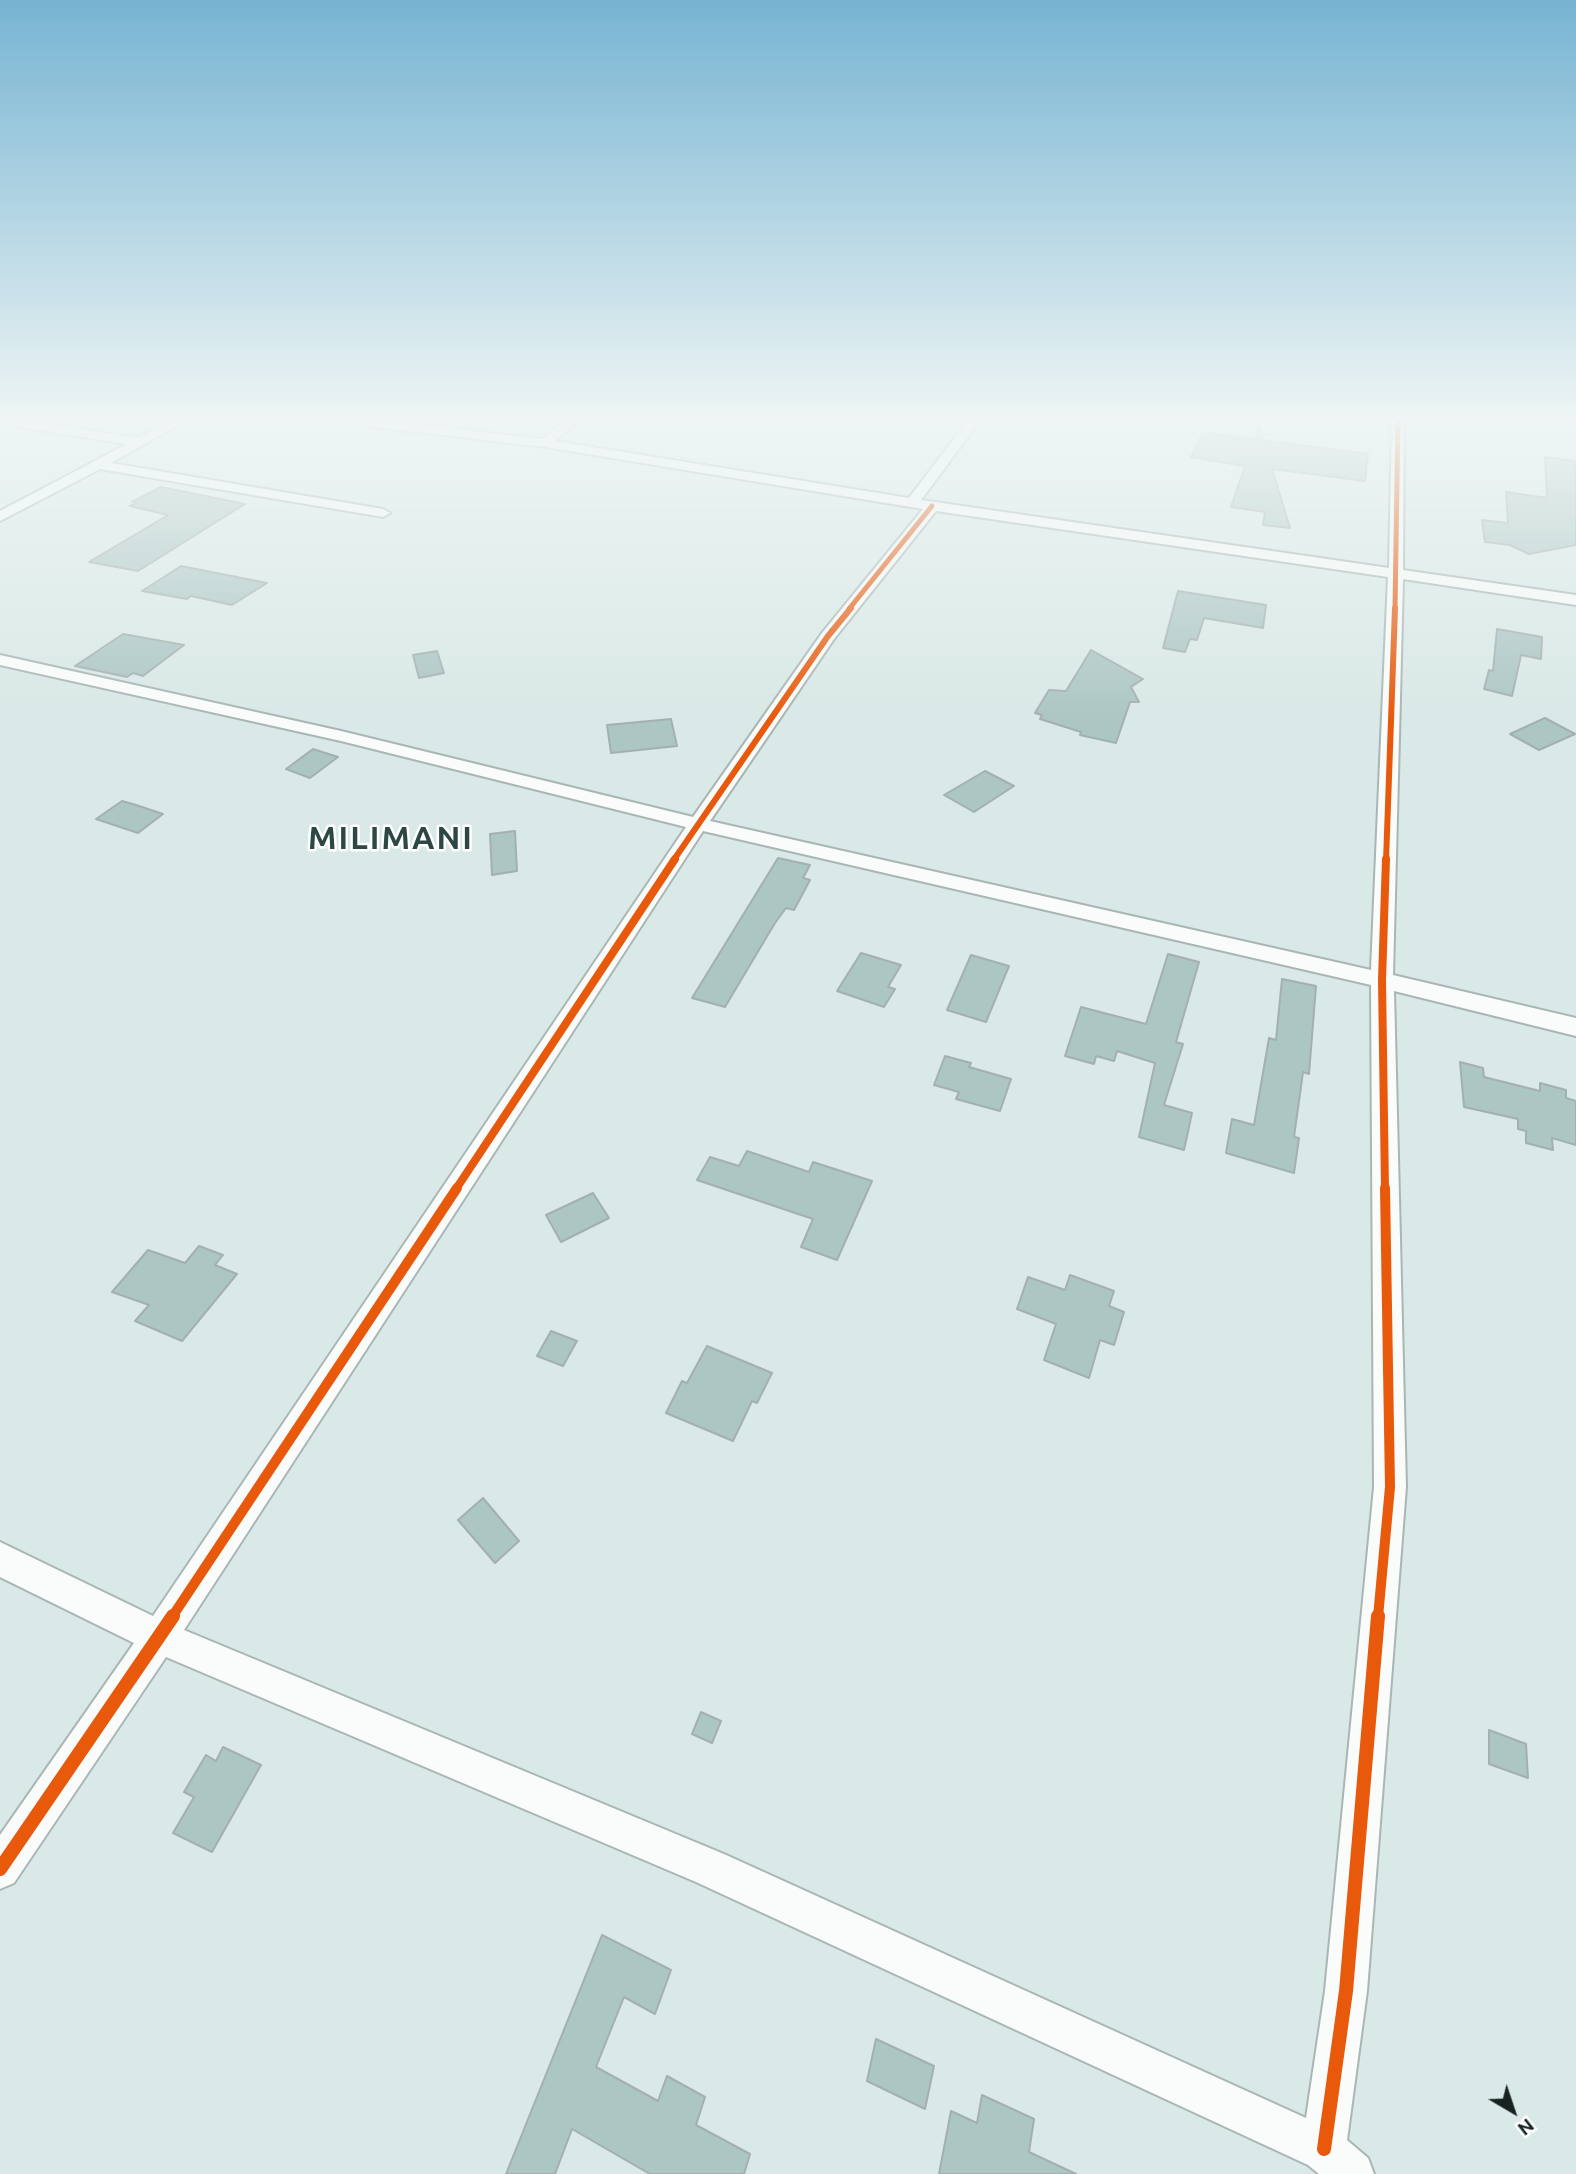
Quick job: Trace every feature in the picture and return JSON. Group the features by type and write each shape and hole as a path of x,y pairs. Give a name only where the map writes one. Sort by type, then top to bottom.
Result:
{"street":[{"path":"0,1869 159,1637 698,824 828,636 924,516"},
{"path":"1003,516 1576,600"},
{"path":"1324,2149 1346,1991 1390,1487 1382,980 1397,516"},
{"path":"0,660 341,736 698,824 1576,1027"},
{"path":"0,1559 159,1637 710,1867 1324,2149 1352,2174"}],"building":[{"path":"166,516 225,516 138,571 89,562"},
{"path":"1264,516 1286,516 1290,528 1263,525"},
{"path":"1508,516 1576,516 1576,545 1529,554 1510,545 1485,542 1482,520 1508,523"},
{"path":"181,566 267,583 232,605 191,596 187,599 142,591"},
{"path":"1178,591 1266,605 1263,628 1204,618 1197,640 1190,639 1185,652 1163,648"},
{"path":"1497,629 1542,637 1541,659 1521,655 1512,696 1484,689 1489,670 1493,671"},
{"path":"123,634 184,645 143,676 133,673 127,677 75,666"},
{"path":"1091,650 1143,679 1131,687 1139,702 1130,702 1116,743 1080,735 1081,732 1040,719 1042,715 1035,713 1049,690 1066,691"},
{"path":"437,651 444,673 419,678 413,655"},
{"path":"1545,718 1575,734 1539,750 1510,734"},
{"path":"671,719 677,746 611,753 607,725"},
{"path":"313,749 338,757 310,778 286,769"},
{"path":"985,771 1014,786 974,812 944,795"},
{"path":"122,801 163,814 138,833 96,819"},
{"path":"515,831 517,871 492,875 490,834"},
{"path":"778,858 810,865 803,878 810,880 794,910 786,908 775,923 725,1007 692,998"},
{"path":"861,953 901,965 888,987 895,989 884,1007 837,991"},
{"path":"1168,954 1199,962 1176,1042 1183,1044 1164,1105 1192,1113 1184,1150 1139,1137 1155,1063 1117,1051 1114,1061 1096,1056 1094,1064 1065,1056 1081,1007 1146,1024"},
{"path":"971,955 1009,966 986,1022 947,1010"},
{"path":"1282,979 1316,986 1309,1074 1303,1072 1294,1137 1299,1138 1294,1173 1226,1153 1232,1119 1254,1125 1269,1038 1276,1040"},
{"path":"945,1056 971,1063 969,1067 1011,1079 1000,1111 956,1099 959,1092 934,1085"},
{"path":"1460,1062 1483,1068 1484,1077 1540,1091 1540,1083 1566,1090 1566,1098 1576,1101 1576,1145 1552,1138 1553,1150 1526,1143 1526,1131 1518,1129 1518,1119 1464,1107"},
{"path":"747,1151 809,1172 813,1162 872,1181 837,1260 801,1247 813,1219 697,1180 710,1157 739,1166"},
{"path":"593,1193 609,1218 561,1242 546,1215"},
{"path":"199,1246 223,1255 215,1265 237,1274 182,1341 135,1321 149,1305 112,1292 148,1250 185,1263"},
{"path":"1070,1275 1114,1291 1109,1306 1124,1312 1114,1345 1100,1340 1089,1378 1044,1360 1056,1324 1017,1309 1028,1277 1065,1290"},
{"path":"551,1331 577,1341 563,1366 537,1356"},
{"path":"707,1346 772,1373 757,1403 752,1401 733,1441 666,1413 682,1381 687,1383"},
{"path":"483,1498 519,1541 495,1563 458,1520"},
{"path":"701,1712 721,1721 712,1743 692,1734"},
{"path":"1489,1730 1526,1744 1528,1778 1489,1764"},
{"path":"223,1747 261,1765 212,1852 173,1833 194,1797 184,1792 206,1755 216,1761"},
{"path":"602,1935 671,1970 655,2014 624,1997 596,2067 658,2101 667,2076 705,2097 696,2125 750,2154 744,2174 650,2174 572,2129 555,2174 506,2174"},
{"path":"876,2039 934,2066 925,2109 867,2081"},
{"path":"982,2095 1034,2119 1029,2152 1076,2174 939,2174 951,2111 977,2123"}],"cycle path":[{"path":"0,1869 159,1637 698,824 828,636 924,516"},
{"path":"1324,2149 1346,1991 1390,1487 1382,980 1397,516"}],"district":[{"name":"MILIMANI","path":"391,838"}]}
